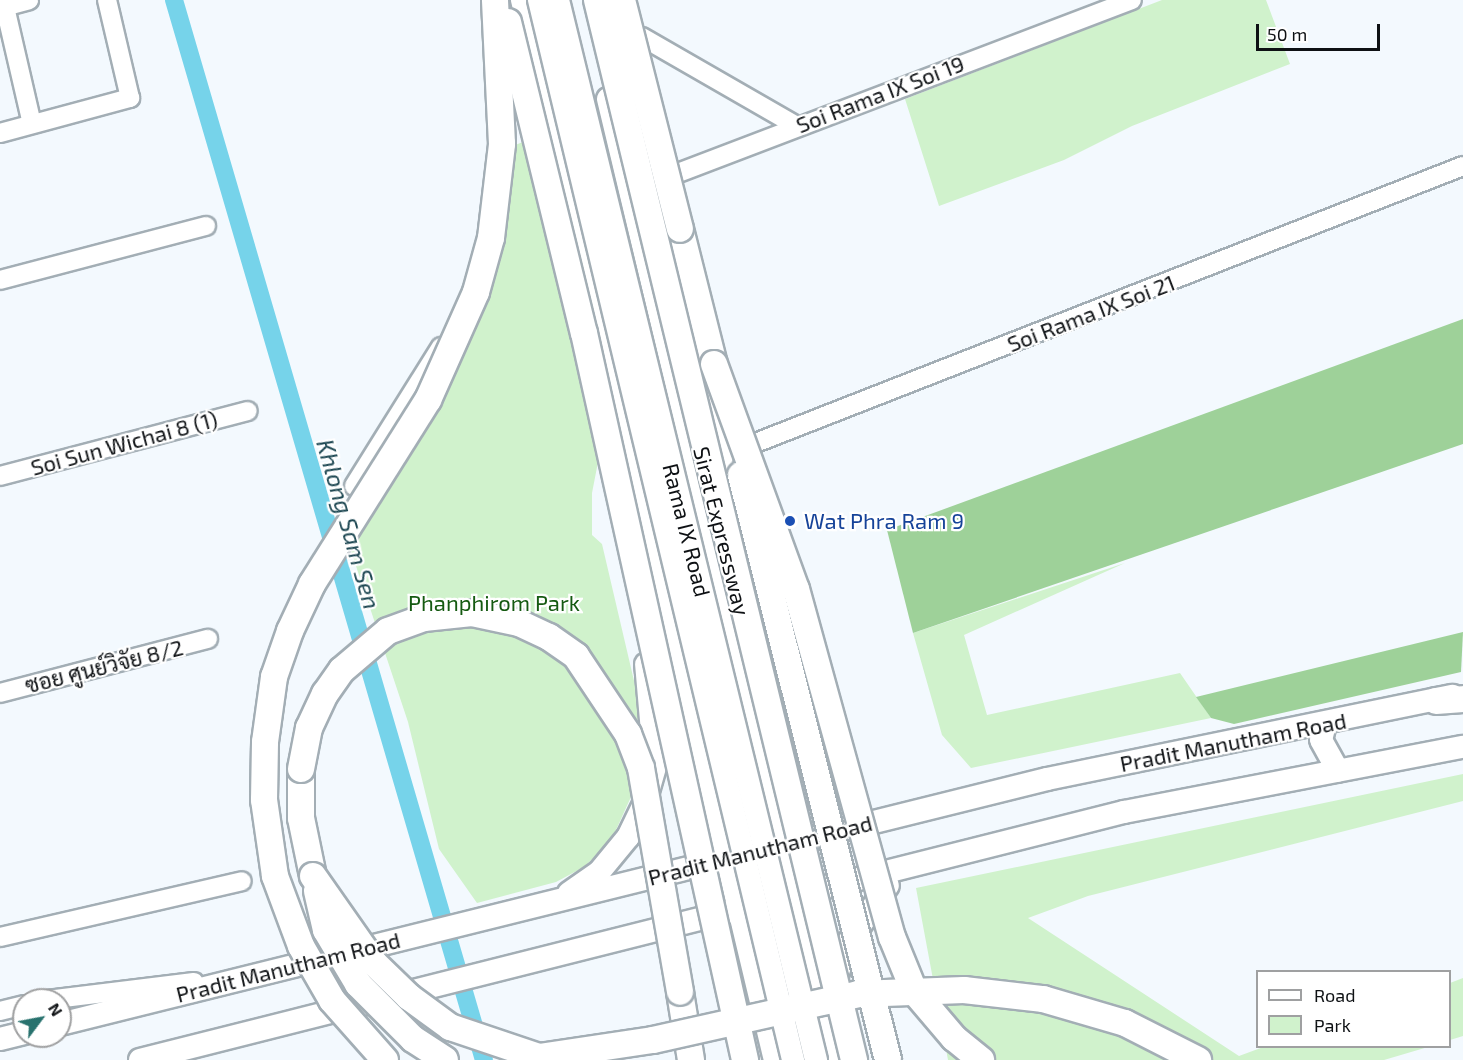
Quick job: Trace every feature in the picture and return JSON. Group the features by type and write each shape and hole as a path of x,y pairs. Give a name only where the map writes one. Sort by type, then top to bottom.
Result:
{"highway":[{"path":"385,1060 332,1000 290,916 275,876 266,811 265,742 274,677 290,631 312,584 428,400 476,292 491,238 502,144 495,0"},
{"path":"503,0 592,368 743,1060"},
{"name":"Sirat Expressway","path":"597,0 854,1060"},
{"path":"622,0 888,1060"},
{"path":"714,364 796,589 892,937 914,991 954,1038 981,1060"},
{"path":"445,1060 413,1039 358,984 326,930 301,818 301,770 309,728 342,670 388,631 424,618 472,613 519,623 549,638 576,656 611,702 641,768 691,1060"},
{"path":"1436,701 1463,699"},
{"path":"313,876 374,963 409,997 450,1028 539,1058 653,1040 858,994 964,990 1043,999 1125,1023 1198,1060"}],"main road":[{"name":"Rama IX Road","path":"483,0 496,31 561,152"},
{"name":"Rama IX Road","path":"522,0 561,152 664,609 775,1060"},
{"name":"Rama IX Road","path":"539,0 793,1060"},
{"name":"Rama IX Road","path":"558,0 816,1060"},
{"name":"Rama IX Road","path":"584,0 838,1060"},
{"path":"632,0 672,176 714,335 719,457 799,773 819,804 842,818 872,822"},
{"path":"561,900 600,871 628,837 655,766 655,718 617,508 632,471"},
{"path":"718,559 753,596"},
{"path":"664,609 684,620 700,621 727,596"},
{"name":"Pradit Manutham Road","path":"72,1021 1047,779 1325,724 1436,701 1463,693"},
{"path":"1325,724 1321,740 1338,771"},
{"path":"140,1060 414,987 687,922 1124,812 1463,747"},
{"path":"826,1009 848,943 902,867"},
{"path":"687,922 705,935 715,956 743,1060"}],"street":[{"path":"29,0 2,8 32,124"},
{"path":"0,133 130,98 107,0"},
{"name":"Soi Rama IX Soi 19","path":"630,191 795,125 1132,0"},
{"path":"354,486 442,345 478,250 499,165 496,31"},
{"path":"642,37 795,125"},
{"name":"Soi Rama IX Soi 21","path":"719,457 1463,166"},
{"path":"0,280 206,226"},
{"name":"Soi Sun Wichai 8 (1)","path":"0,476 248,411"},
{"path":"370,462 394,480"},
{"name":"ซอย ศูนย์วิจัย 8/2","path":"0,693 208,639"},
{"path":"0,937 242,881"},
{"path":"72,997 257,975"},
{"path":"176,1060 196,1045"}],"green space":[{"path":"1162,0 1266,0 1290,64 1132,126 1064,160 939,206 905,99"},
{"name":"Phanphirom Park","path":"523,142 532,151 599,457 592,493 592,535 602,544 642,715 635,788 611,841 584,867 556,882 477,903 439,849 408,722 349,545 394,480 439,394 510,147"},
{"path":"1463,319 1463,444 913,633 887,530"},
{"path":"1125,563 964,635 987,715 1180,673 1211,718 971,768 942,735 913,633"},
{"path":"1463,632 1461,672 1234,724 1211,718 1196,697"},
{"path":"1463,774 1463,801 1088,896 1028,918 1239,1056 1261,1048 1425,1048 1384,1060 948,1060 916,888"},
{"path":"1463,978 1463,1036 1451,1040 1451,983"}],"waterway":[{"name":"Khlong Sam Sen","path":"174,0 484,1060"}],"place":[{"name":"Wat Phra Ram 9","path":"790,521"}]}
